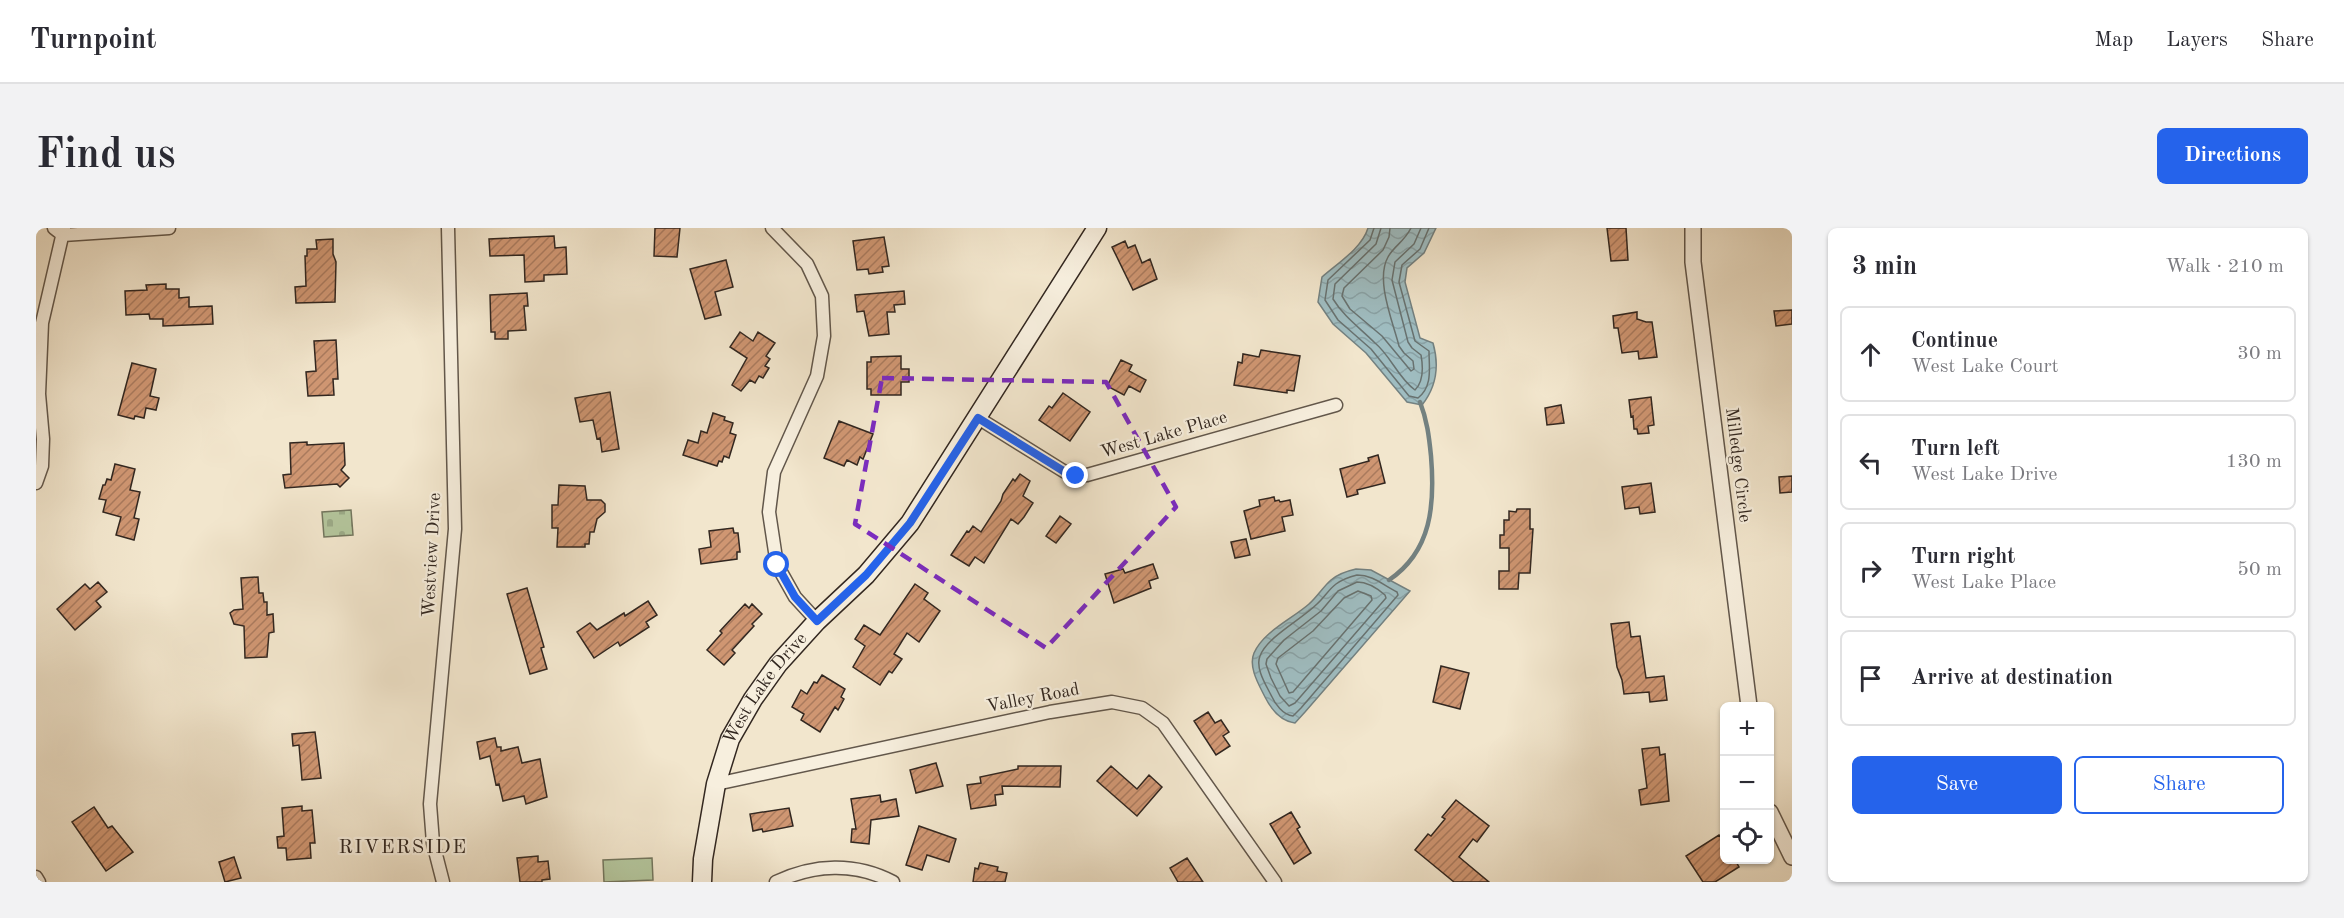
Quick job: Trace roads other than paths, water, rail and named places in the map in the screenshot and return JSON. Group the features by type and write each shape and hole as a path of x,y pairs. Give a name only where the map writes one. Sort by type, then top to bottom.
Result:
{"main road":[{"name":"West Lake Drive","path":"702,882 703,859 716,784 730,739 753,699 778,664 817,621 866,575 910,523 1097,228"}],"street":[{"path":"36,483 42,466 43,439 39,394 42,323 60,230 169,228"},
{"name":"Westview Drive","path":"443,882 433,843 430,804 455,529 448,228"},
{"path":"772,228 807,264 822,296 824,336 817,376 774,472 769,512 777,565 795,597 817,621"},
{"name":"Milledge Circle","path":"1693,228 1695,274 1748,702"},
{"name":"West Lake Place","path":"978,418 1065,472 1076,476 1336,405"},
{"name":"Valley Road","path":"716,784 1050,712 1112,702 1142,708 1163,723 1275,882"},
{"path":"1774,820 1792,857"},
{"path":"776,882 798,872 848,867 875,872 893,882"},
{"path":"36,878 39,882"}],"water":[{"path":"1368,228 1436,228 1424,253 1407,268 1405,282 1420,338 1433,343 1435,351 1434,383 1422,405 1407,402 1366,353 1333,324 1318,302 1322,277 1355,249"},
{"path":"1356,569 1371,570 1410,591 1295,723 1285,720 1270,706 1257,681 1252,664 1254,653 1264,638 1309,604 1331,580"}],"waterway":[{"path":"1389,580 1414,555 1428,525 1431,509 1431,456 1420,402"}],"district":[{"name":"RIVERSIDE","path":"403,848"}]}
